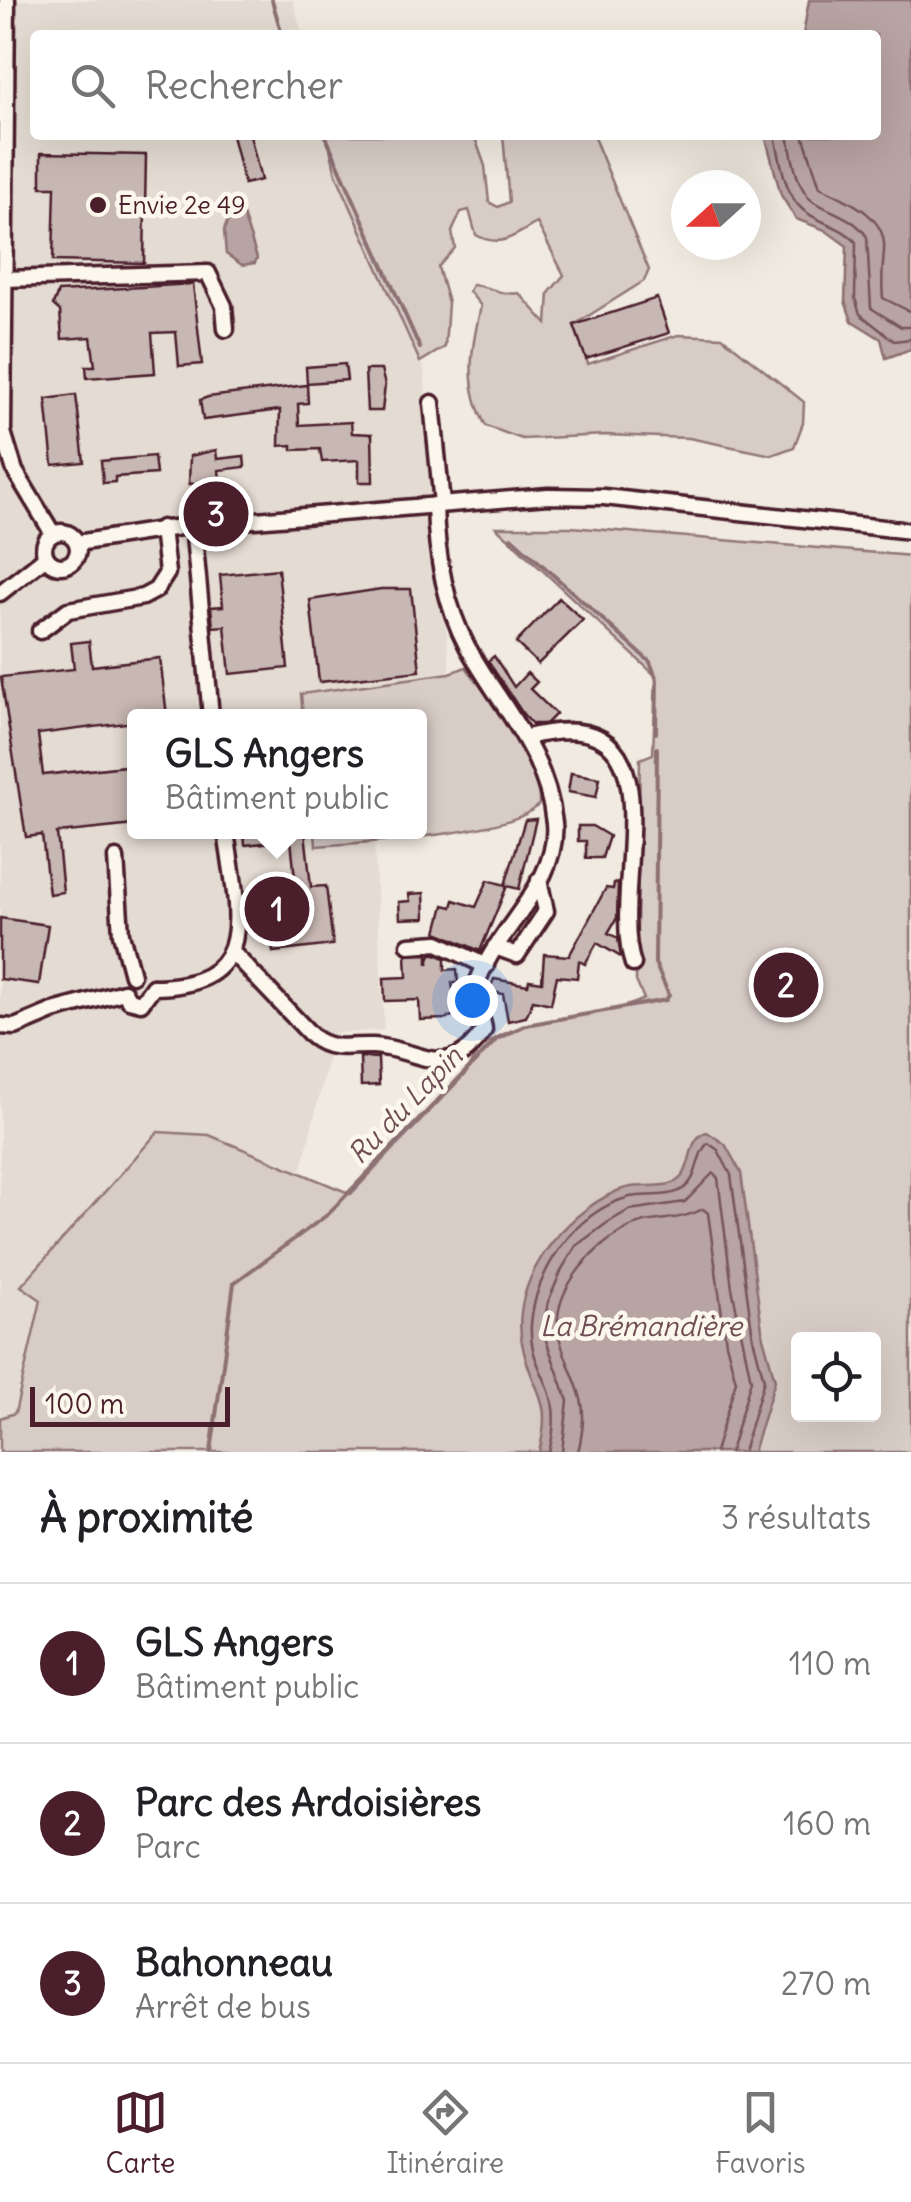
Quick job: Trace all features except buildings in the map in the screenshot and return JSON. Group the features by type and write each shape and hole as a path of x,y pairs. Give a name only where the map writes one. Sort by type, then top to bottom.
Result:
{"street":[{"path":"7,0 2,393 8,452 53,534"},
{"path":"4,280 208,273 224,306 226,328"},
{"path":"232,952 313,1037 330,1047 383,1047 420,1060 442,1061 466,1050 484,1030 475,990 495,947 539,880 552,848 554,824 527,737 458,627 443,581 432,403"},
{"path":"77,543 162,528 504,497 604,497 911,532"},
{"path":"192,525 209,709"},
{"path":"40,631 68,610 143,597 156,590 166,573 162,528"},
{"path":"66,532 77,543 78,553 70,564 57,565 46,557 44,544 53,534 66,532"},
{"path":"0,593 46,557"},
{"path":"527,737 561,732 593,736 607,742 621,758 632,806 628,941 633,964"},
{"path":"154,987 147,975 132,975 124,981 129,1000 141,1002 154,987 200,983 220,971 232,952 236,925 227,839"},
{"path":"116,858 121,934 132,975"},
{"path":"495,947 516,954 546,911 539,880"},
{"path":"408,945 438,943 486,966"},
{"path":"0,1026 15,1027 52,1011 124,992"}],"shaded area":[{"path":"0,0 293,0 301,30 30,30 30,140 328,140 336,174 424,370 450,673 301,694 302,709 127,709 127,839 315,839 316,845 374,842 384,1030 334,1033 301,1172 209,1135 22,1287 41,1300 15,1413 0,1418"},
{"path":"328,140 476,140 485,166 489,202 498,207 509,202 503,140 595,140 649,270 644,281 574,325 588,364 678,335 722,337 804,402 803,423 794,447 772,455 689,438 606,435 522,439 486,426 472,381 474,337 481,306 469,291 472,285 519,293 547,324 549,293 564,275 537,223 508,239 493,241 476,235 469,210 461,212 452,232 455,248 438,267 448,303 445,347 420,362 336,174"},
{"path":"496,527 571,527 911,556 911,1452 0,1452 0,1418 15,1413 41,1300 21,1286 158,1132 209,1135 351,1194 467,1072 478,1052 496,1038 545,1021 644,999 636,981 640,759 653,754 656,676"},
{"path":"466,667 499,713 532,771 539,804 501,823 427,835 427,709 302,709 301,694 450,673"},
{"path":"316,839 399,839 316,846"}],"water":[{"path":"809,0 911,0 911,349 886,358 881,339 852,321 845,301 847,246 825,230 796,219 781,195 766,140 881,140 881,30 804,30"},
{"path":"243,215 257,258 255,263 242,265 226,254 224,231 229,217"},
{"name":"La Brémandière","path":"707,1132 725,1144 741,1173 763,1337 775,1380 753,1452 539,1452 543,1405 526,1360 520,1319 533,1274 560,1233 597,1202 623,1189 678,1180 684,1174 695,1142"}],"waterway":[{"name":"Ru du Lapin","path":"272,0 281,30"},
{"name":"Ru du Lapin","path":"327,140 420,348"},
{"name":"Ru du Lapin","path":"511,537 650,662 657,680 656,733"},
{"name":"Ru du Lapin","path":"211,1452 234,1283 327,1215 497,1039 526,1025 666,1000 669,995 655,963 657,748"}],"place":[{"name":"Envie 2e 49","path":"98,205"},
{"name":"Bahonneau","path":"216,514"},
{"name":"GLS Angers","path":"277,909"},
{"name":"Parc des Ardoisières","path":"786,985"}]}
